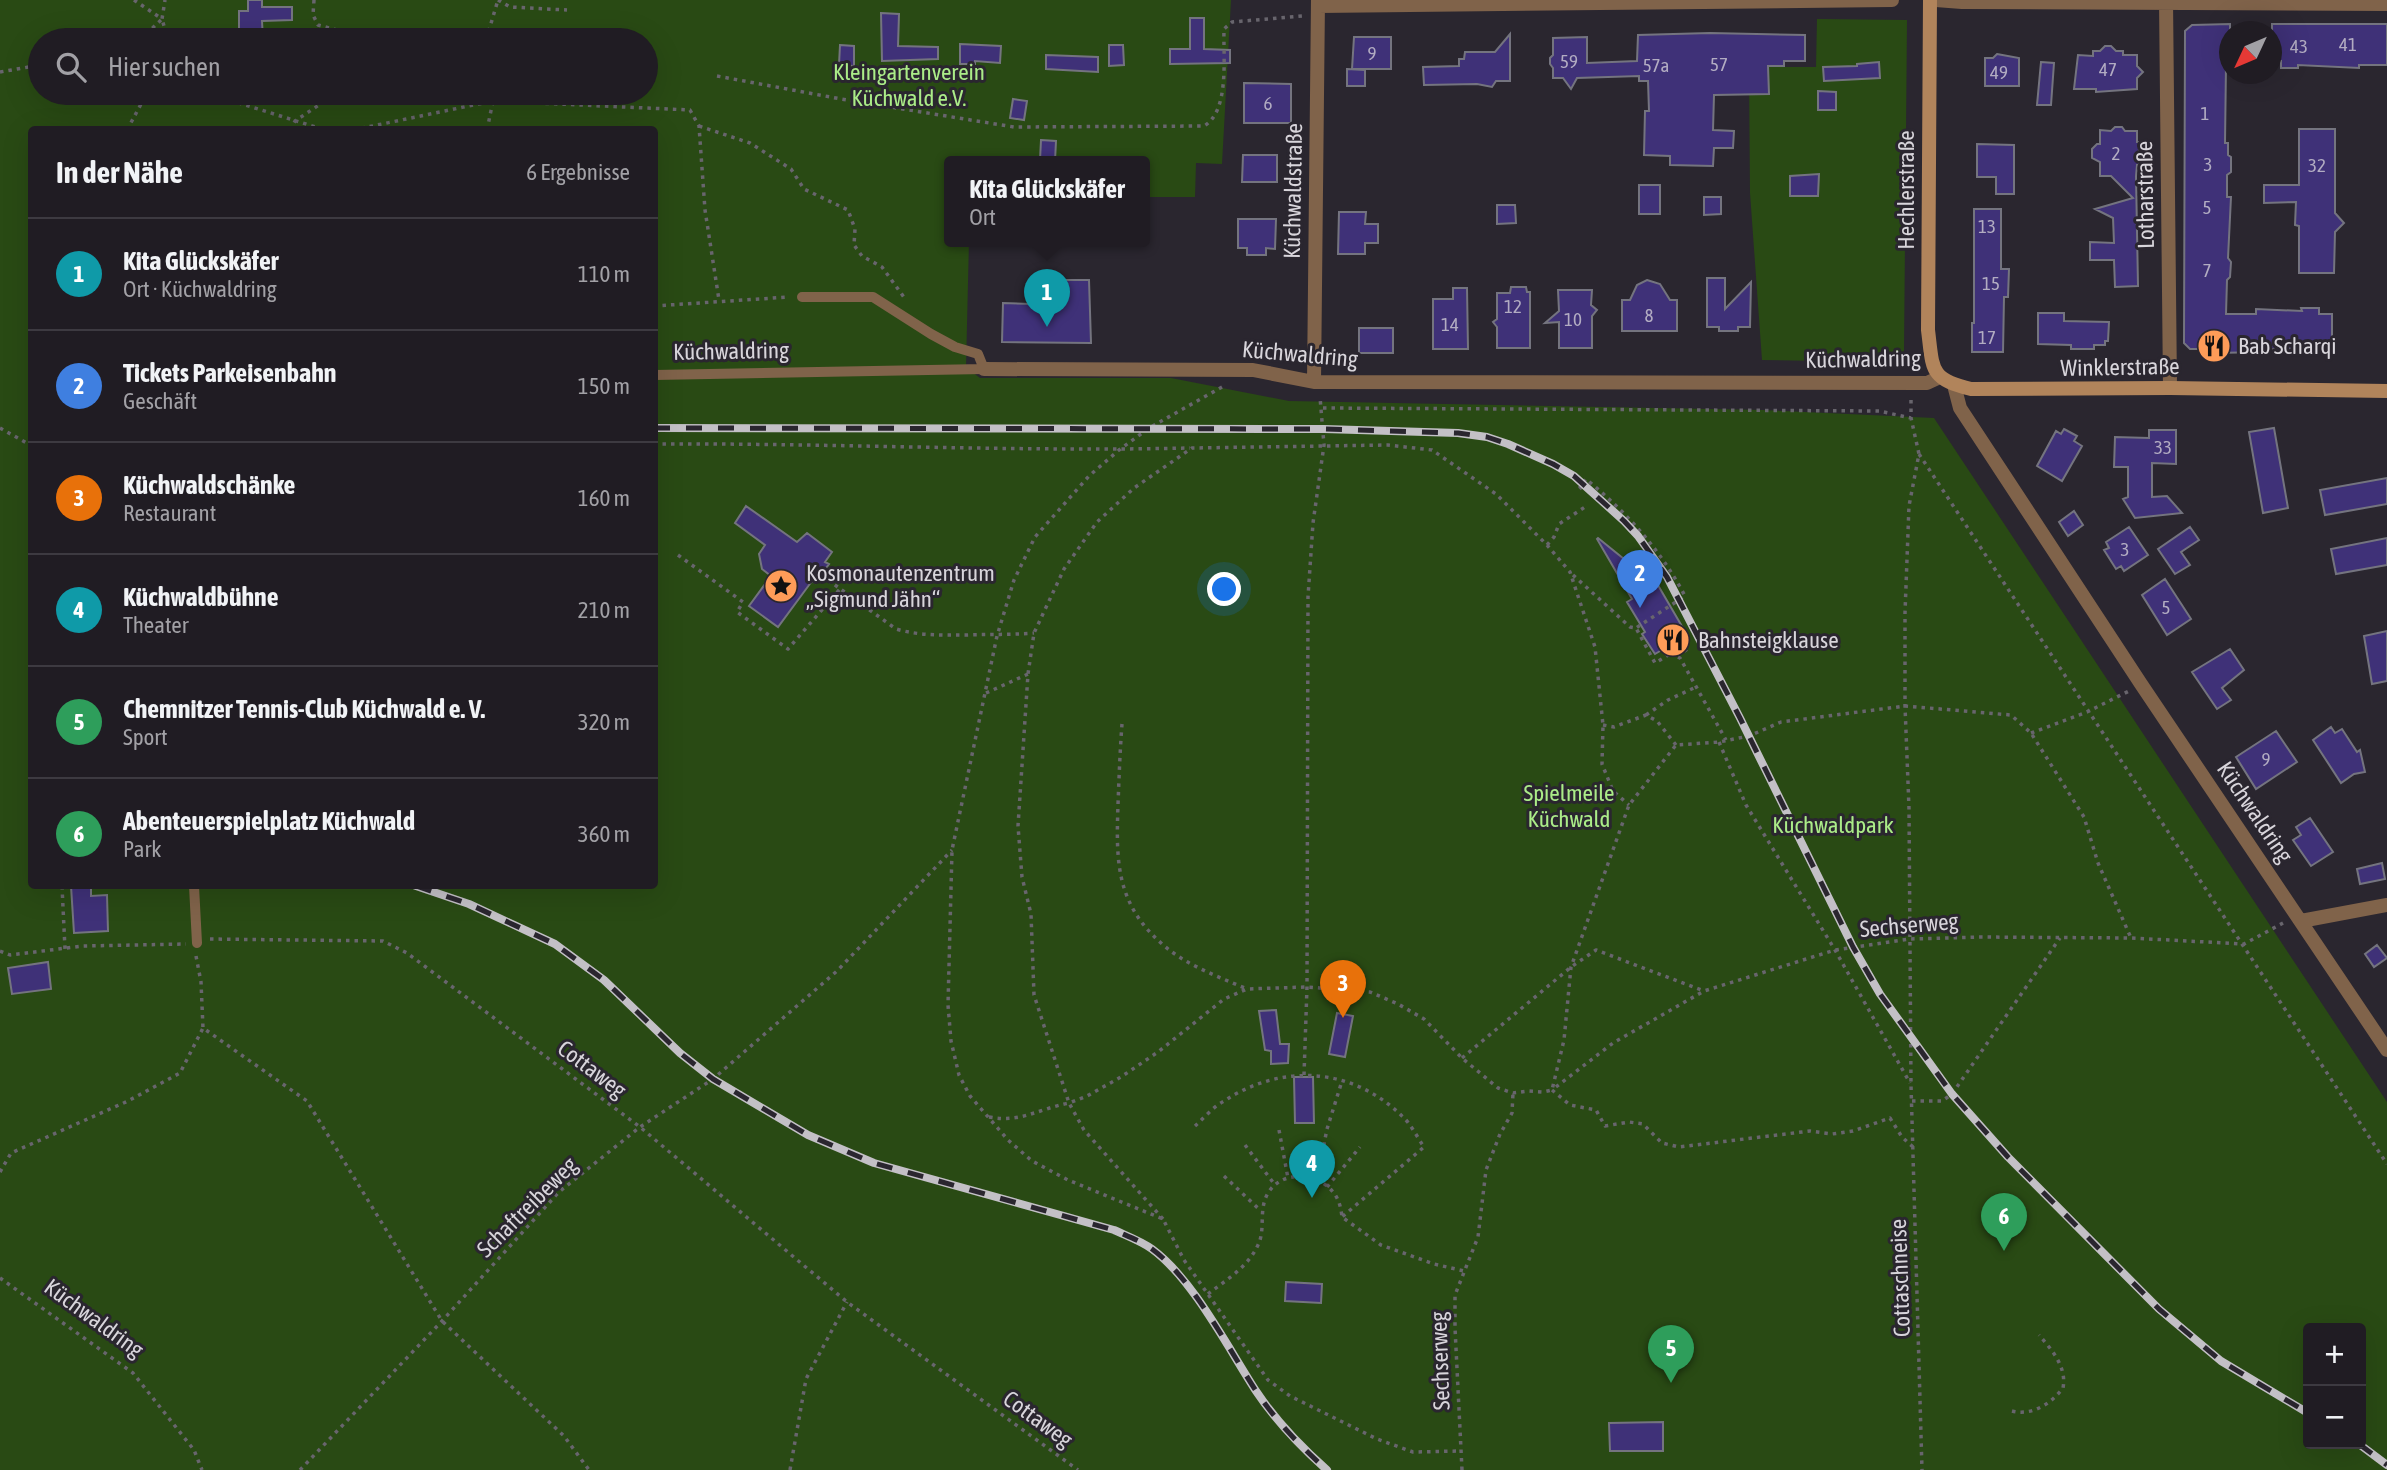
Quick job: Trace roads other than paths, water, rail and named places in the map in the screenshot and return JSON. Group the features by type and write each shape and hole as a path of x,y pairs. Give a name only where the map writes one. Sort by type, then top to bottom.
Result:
{"main road":[{"name":"Hechlerstraße","path":"1930,0 1928,330 1933,366 1940,377"},
{"name":"Winklerstraße","path":"1940,377 1954,385 1971,389 2387,391"}],"street":[{"path":"1318,6 1584,1 1892,0"},
{"path":"1936,0 2387,4"},
{"name":"Lotharstraße","path":"2166,1 2170,388"},
{"name":"Küchwaldstraße","path":"1314,382 1318,6"},
{"name":"Küchwaldring","path":"984,369 1253,370 1314,382 1927,383 1940,377"},
{"name":"Küchwaldring","path":"1954,385 1961,408 2141,684 2387,1050"},
{"path":"2299,918 2387,905"}],"lane":[{"path":"802,297 873,297 931,334 955,347 978,354 984,369"},
{"name":"Küchwaldring","path":"658,376 984,369"},
{"path":"194,889 197,943"}],"railway":[{"path":"658,428 1324,429 1458,433 1487,437 1508,444 1574,476 1638,536 1667,577 1853,947 1880,994 1952,1094 2008,1157 2159,1309 2221,1361 2303,1410"},
{"path":"425,889 469,904 555,944 604,980 680,1053 713,1079 808,1135 874,1163 1114,1230 1148,1246 1167,1262 1196,1296 1272,1413 1327,1470"},
{"path":"2366,1449 2387,1465"}],"place":[{"name":"Kita Glückskäfer","path":"1047,327"},
{"name":"Bab Scharqi","path":"2214,346"},
{"name":"Kosmonautenzentrum „Sigmund Jähn“","path":"781,586"},
{"name":"Tickets Parkeisenbahn","path":"1640,608"},
{"name":"Bahnsteigklause","path":"1673,640"},
{"name":"Küchwaldschänke","path":"1343,1018"},
{"name":"Küchwaldbühne","path":"1312,1198"},
{"name":"Abenteuerspielplatz Küchwald","path":"2004,1251"},
{"name":"Chemnitzer Tennis-Club Küchwald e. V.","path":"1671,1383"}],"park label":[{"name":"Kleingartenverein Küchwald e.V.","path":"909,85"},
{"name":"Spielmeile Küchwald","path":"1569,806"},
{"name":"Küchwaldpark","path":"1833,825"}]}
